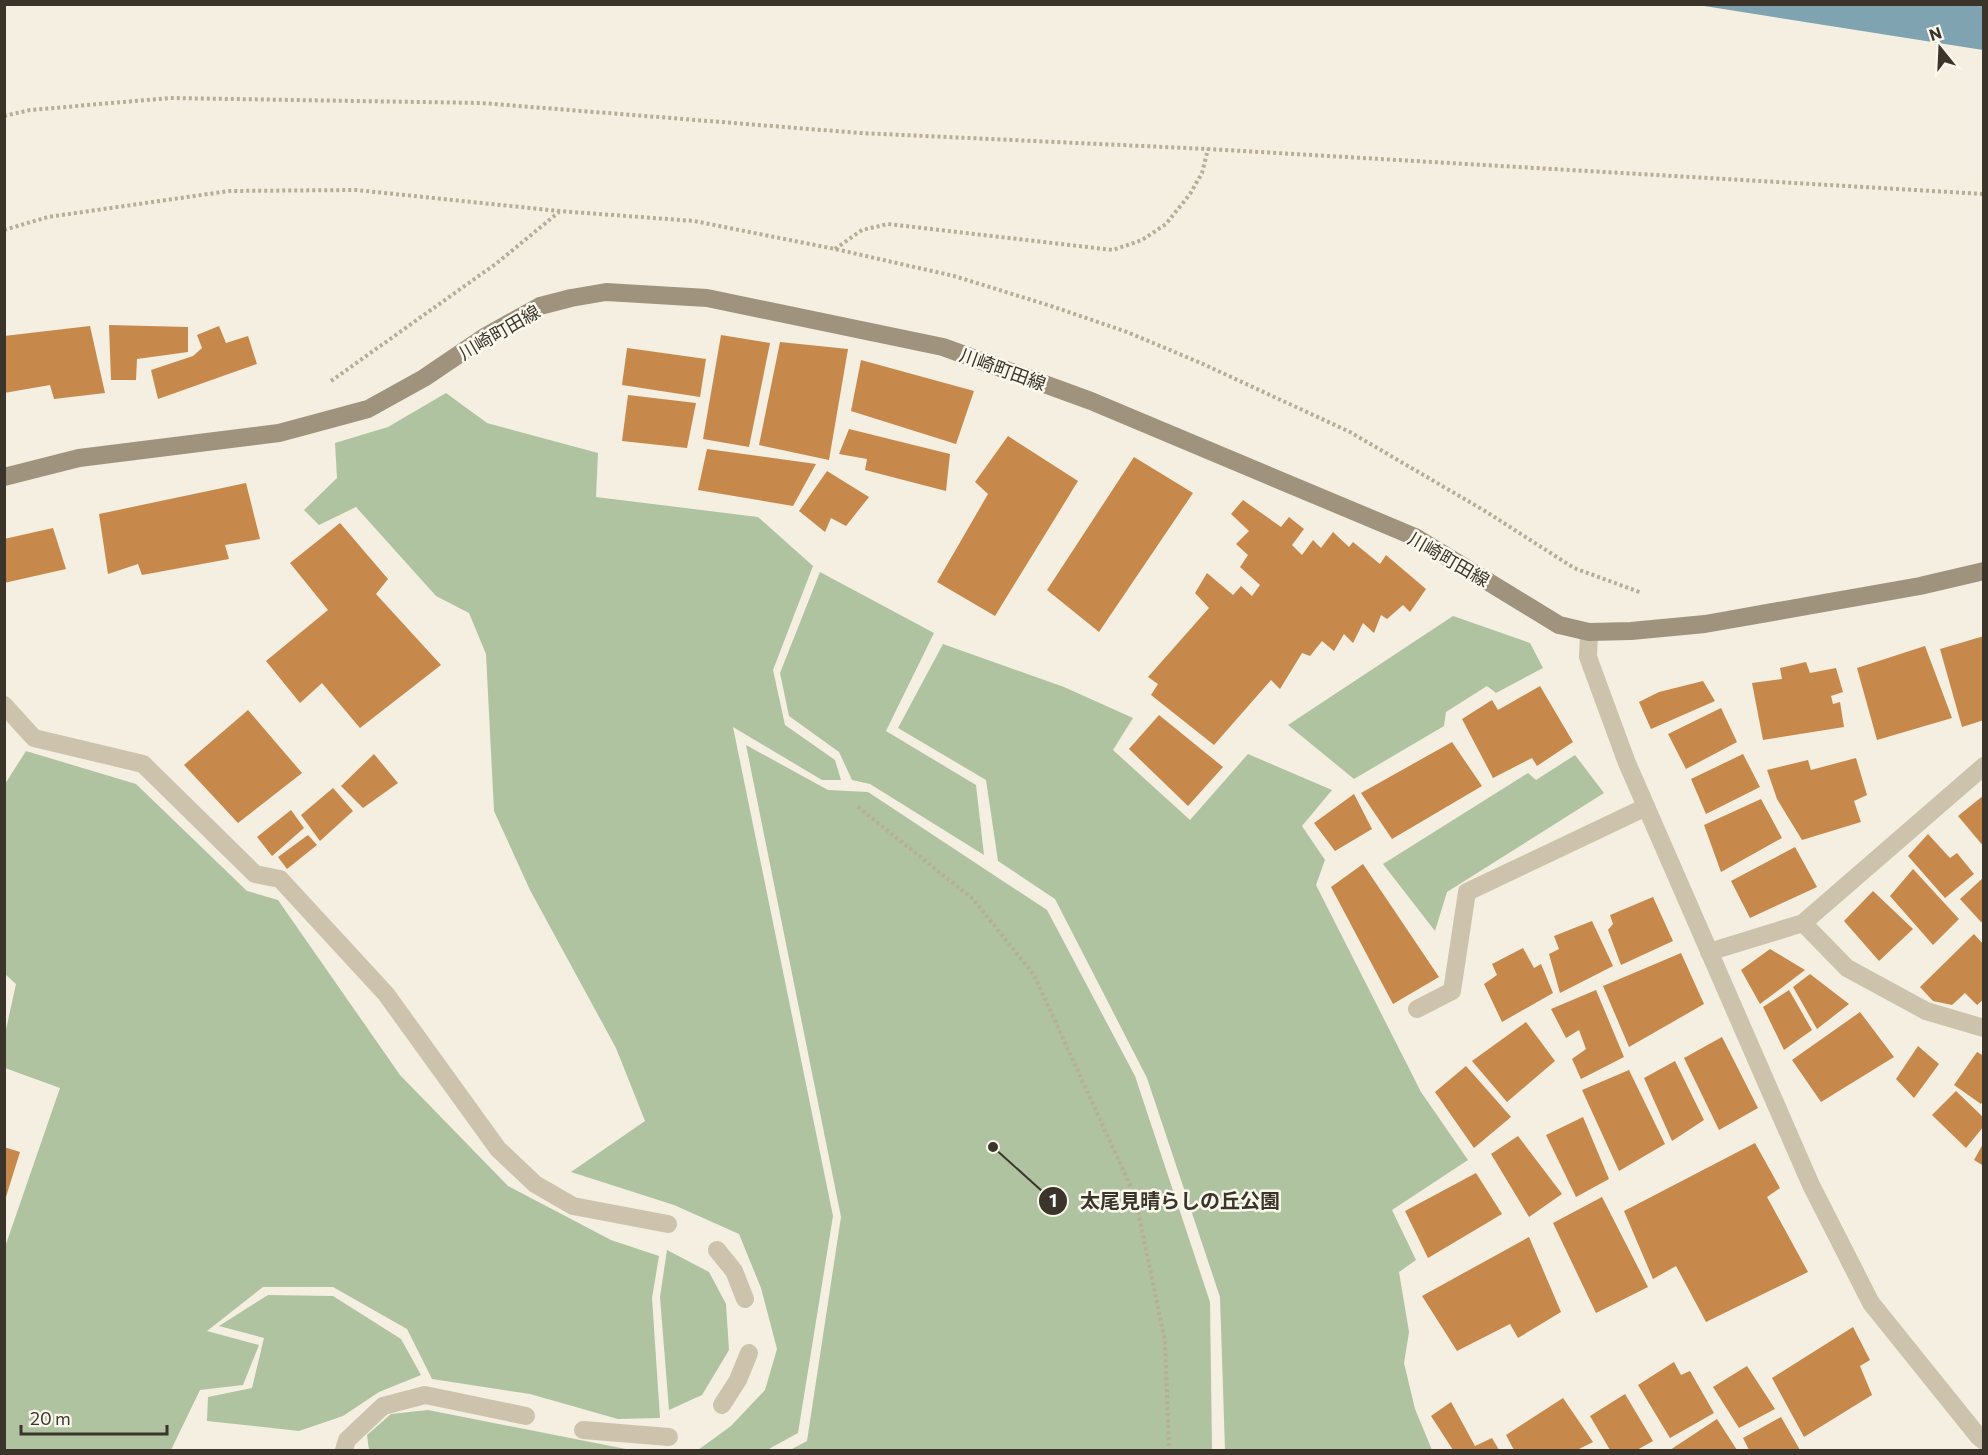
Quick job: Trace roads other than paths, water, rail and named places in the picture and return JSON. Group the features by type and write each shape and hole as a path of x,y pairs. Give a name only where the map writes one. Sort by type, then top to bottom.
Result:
{"main road":[{"name":"川崎町田線","path":"4,477 79,458 279,433 368,408 423,378 486,336 540,306 606,291 707,298 943,347 1091,401 1415,537 1559,625 1589,632 1631,631 1705,624 1920,585 1983,571"}],"street":[{"path":"1589,632 1588,657 1627,763 1811,1185 1871,1303 1979,1438"},
{"path":"4,705 34,738 143,764 255,874 280,879 386,994 498,1149 535,1184 573,1206 668,1224"},
{"path":"1709,952 1803,923 1983,766"},
{"path":"1417,1009 1452,991 1467,892 1646,807"},
{"path":"1803,923 1847,968 1926,1011 1983,1028"},
{"path":"717,1250 734,1271 745,1299"},
{"path":"722,1405 738,1380 749,1353"},
{"path":"346,1445 383,1406 424,1395 526,1416"},
{"path":"583,1430 669,1437"}],"water":[{"path":"1698,5 1983,5 1983,50"}],"place":[{"name":"太尾見晴らしの丘公園","path":"993,1147"}]}
